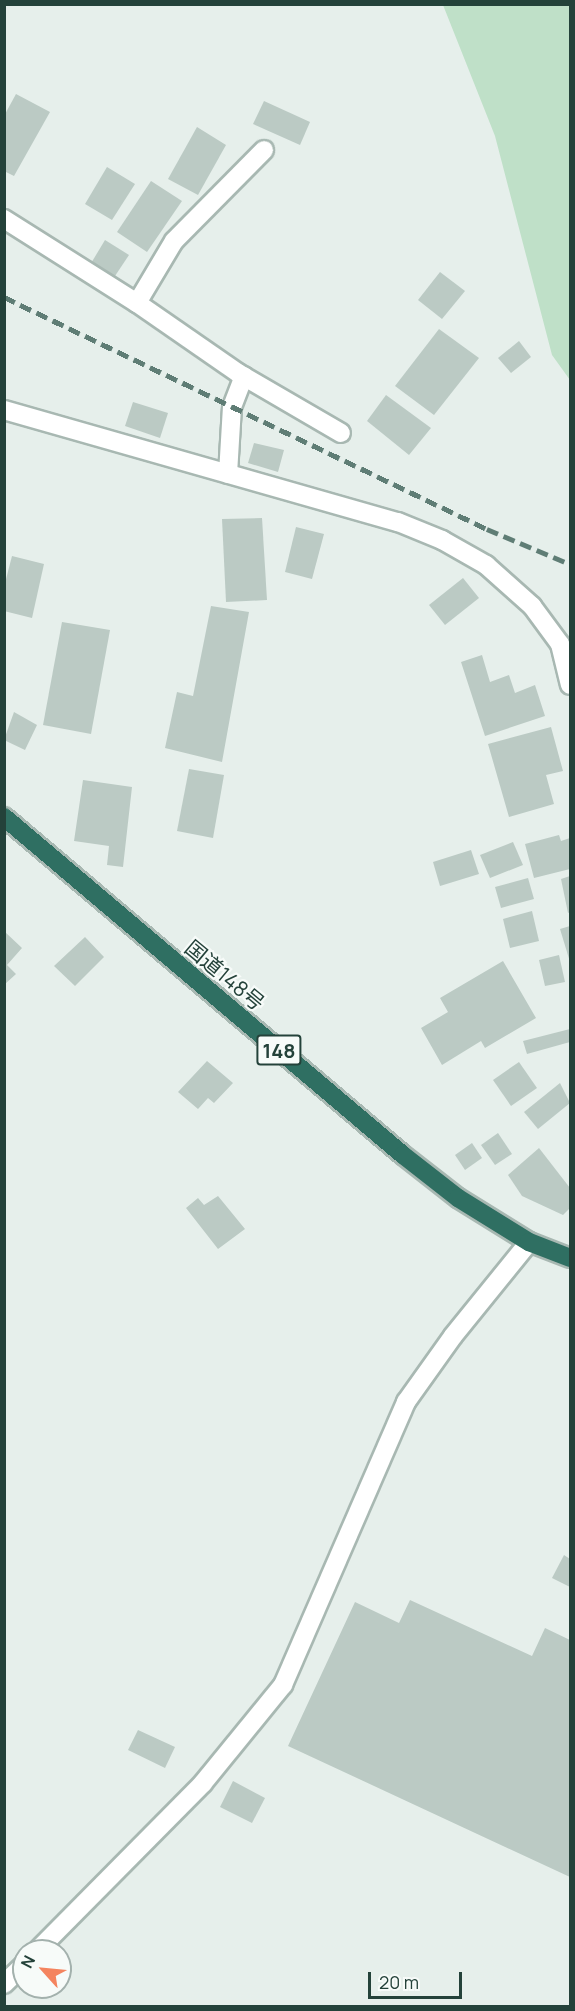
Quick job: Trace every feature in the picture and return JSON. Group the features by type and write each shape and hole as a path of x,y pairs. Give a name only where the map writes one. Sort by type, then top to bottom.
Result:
{"highway":[{"name":"国道148号","path":"4,817 403,1155 458,1198 529,1242 570,1258"}],"street":[{"path":"137,303 174,242 264,150"},
{"path":"4,219 137,303 244,376 341,433"},
{"path":"228,474 232,407 244,376"},
{"path":"4,410 398,522 442,540 486,566 532,606 560,644 570,685"},
{"path":"50,1939 203,1783 283,1685 406,1402 453,1336 529,1242"}],"green space":[{"path":"443,5 570,5 570,380 552,355 495,136"}],"building":[{"path":"16,94 50,112 14,176 4,171 4,116"},
{"path":"264,101 310,122 300,145 253,124"},
{"path":"197,127 226,145 198,195 168,179"},
{"path":"107,167 135,184 112,220 85,204"},
{"path":"151,181 182,201 147,252 117,232"},
{"path":"105,240 129,255 113,279 90,265"},
{"path":"440,272 465,291 442,319 418,300"},
{"path":"439,329 479,358 434,415 395,386"},
{"path":"519,341 531,357 511,373 498,358"},
{"path":"386,395 431,428 409,455 367,421"},
{"path":"133,402 168,413 160,438 125,426"},
{"path":"254,443 284,450 278,472 248,463"},
{"path":"262,518 267,600 226,602 222,519"},
{"path":"296,527 324,534 312,579 285,572"},
{"path":"12,556 44,564 32,618 4,611 4,587"},
{"path":"463,578 479,598 445,625 429,605"},
{"path":"211,606 249,612 222,762 165,748 177,692 193,696"},
{"path":"62,622 110,630 91,734 43,725"},
{"path":"482,655 490,682 509,675 515,693 535,685 545,716 485,736 461,662"},
{"path":"14,712 37,725 25,750 4,740"},
{"path":"551,727 563,771 546,775 554,804 509,817 488,744"},
{"path":"189,769 224,775 213,838 177,831"},
{"path":"83,780 132,787 123,867 107,865 109,846 74,841"},
{"path":"559,835 561,841 570,838 570,869 534,878 525,844"},
{"path":"513,842 523,865 490,878 480,855"},
{"path":"471,850 479,874 440,886 433,862"},
{"path":"570,876 570,912 568,913 561,879"},
{"path":"528,878 534,899 501,908 495,887"},
{"path":"532,911 539,941 510,948 503,919"},
{"path":"570,926 570,962 560,929"},
{"path":"4,931 22,948 7,965 16,974 4,985"},
{"path":"85,937 104,957 75,986 54,966"},
{"path":"559,955 565,982 545,986 539,960"},
{"path":"503,961 536,1018 485,1048 481,1041 442,1065 421,1028 448,1012 440,998"},
{"path":"570,1029 570,1042 527,1054 523,1041"},
{"path":"207,1061 233,1083 214,1103 208,1098 198,1109 178,1092"},
{"path":"519,1062 537,1088 511,1106 493,1080"},
{"path":"560,1083 570,1103 538,1129 524,1112"},
{"path":"498,1133 512,1154 495,1165 481,1145"},
{"path":"472,1143 482,1158 465,1170 455,1155"},
{"path":"539,1148 570,1188 570,1208 563,1215 522,1196 508,1175"},
{"path":"218,1196 245,1229 218,1249 186,1208 198,1198 204,1205"},
{"path":"564,1555 570,1559 570,1587 552,1578"},
{"path":"410,1600 532,1656 545,1628 570,1640 570,1877 288,1746 355,1602 399,1623"},
{"path":"138,1730 175,1747 165,1768 128,1750"},
{"path":"233,1781 265,1798 252,1823 220,1807"}],"railway":[{"path":"4,297 487,529 570,564"}]}
